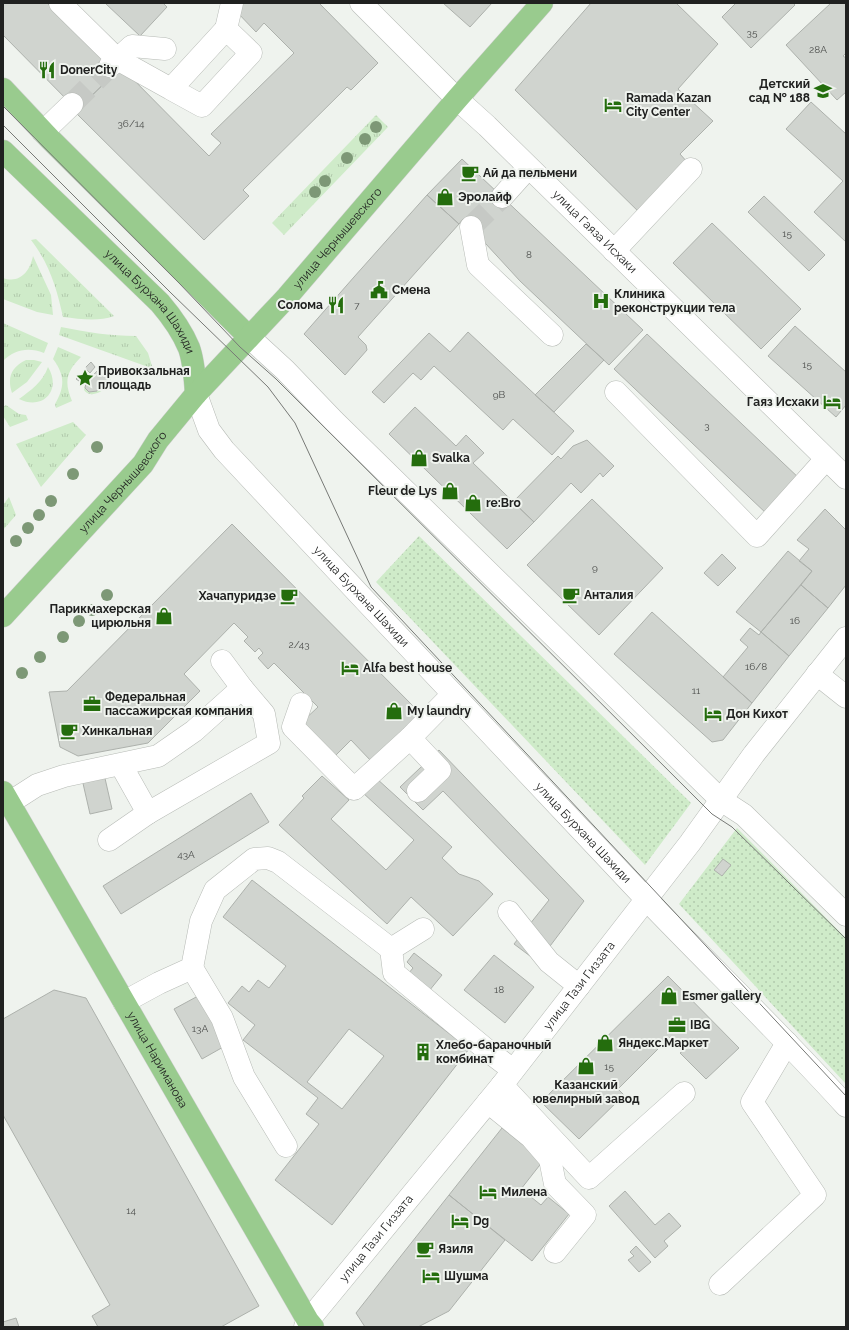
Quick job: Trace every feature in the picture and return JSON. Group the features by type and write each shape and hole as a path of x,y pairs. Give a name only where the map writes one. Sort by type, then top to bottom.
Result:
{"main road":[{"name":"улица Чернышевского","path":"3,616 142,464 158,440 196,394 287,297 457,99 542,3"},
{"path":"3,89 249,337"},
{"name":"улица Бурхана Шахиди","path":"3,150 160,303 177,324 189,349 196,394"},
{"name":"улица Нариманова","path":"6,797 309,1325"}],"street":[{"path":"60,3 114,63 171,89 202,106 251,53 226,29"},
{"path":"171,89 226,29 232,3"},
{"name":"улица Гаяза Исхаки","path":"361,3 457,99 487,126 528,168 846,478"},
{"path":"114,63 132,46 165,49"},
{"path":"44,132 72,104"},
{"path":"502,196 528,168"},
{"path":"614,251 691,168"},
{"path":"471,227 478,265 552,335"},
{"path":"249,337 285,370 334,421 721,800 744,815 754,824 846,915"},
{"path":"616,392 757,536 826,459"},
{"name":"улица Бурхана Шахиди","path":"196,394 209,430 224,450 646,899 787,1043 846,1106"},
{"name":"улица Тази Гиззата","path":"309,1325 508,1077 690,843 754,754 846,638"},
{"path":"109,840 148,813 269,743 264,714 222,661"},
{"path":"818,674 846,697"},
{"path":"6,797 57,778 158,756 194,731 242,688"},
{"path":"301,704 293,727 354,789 410,738 453,694"},
{"path":"410,738 440,770 418,790"},
{"path":"120,764 148,813"},
{"path":"286,1146 244,1077 222,1018 192,968 201,921 215,890 254,859 268,858 278,862 391,949 394,973 488,1051 589,1178 684,1093"},
{"path":"509,912 549,962 579,986"},
{"path":"391,949 423,929"},
{"path":"124,1002 159,983 192,968"},
{"path":"720,1284 815,1195 752,1102 787,1043"},
{"path":"488,1102 531,1137 550,1159 554,1184 584,1215 555,1252"}],"green space":[{"path":"376,115 388,127 284,235 272,223"},
{"path":"36,239 114,316 102,319 63,317 52,277 43,258 31,240"},
{"path":"33,256 51,295 53,315 37,312 3,299 3,278 19,278 27,271"},
{"path":"3,323 48,343 44,353 33,350 22,350 12,354 3,361"},
{"path":"61,327 80,331 136,336 148,353 152,366 151,368 59,335"},
{"path":"58,347 81,357 69,373 67,383 72,401 56,408 55,404 62,387 62,376 53,359"},
{"path":"26,360 42,362 27,382 12,393 10,378 17,366"},
{"path":"48,367 52,375 53,383 48,396 36,402 28,402 19,399 40,381"},
{"path":"102,369 109,372 111,375 111,380 106,388 95,394 87,393 84,390 85,385 87,390 93,392 101,387 107,379 108,375"},
{"path":"6,405 19,414 26,415 28,420 10,427 3,416 3,407"},
{"path":"73,422 86,435 41,487 16,444"},
{"path":"9,497 16,515 3,530 3,505"},
{"path":"419,536 691,803 645,865 376,582"},
{"path":"737,828 846,938 846,1084 679,904"}],"building":[{"path":"3,3 47,3 116,72 77,110 3,35"},
{"path":"105,3 163,3 167,7 140,36"},
{"path":"244,3 319,3 378,63 351,90 347,87 243,190 249,196 204,240 75,112 121,67 209,156 221,143 211,134 294,53 264,23 256,32 236,11"},
{"path":"443,3 492,3 470,27"},
{"name":"Ramada Kazan City Center","path":"591,3 676,3 718,44 678,89 713,121 680,154 696,172 648,221 515,90"},
{"path":"736,3 793,3 795,5 751,48 722,17"},
{"path":"831,3 846,3 846,53 843,56 846,58 846,92 837,100 786,45"},
{"path":"811,102 846,134 846,242 814,212 843,181 786,129"},
{"path":"462,159 643,330 609,365 520,281 463,219 459,224 427,195"},
{"path":"427,195 459,224 358,337 366,345 367,350 345,375 304,334"},
{"path":"764,196 825,255 809,271 748,212"},
{"path":"712,223 801,309 761,349 673,263"},
{"path":"795,326 846,372 846,405 836,417 768,356"},
{"path":"468,332 574,431 552,455 513,419 503,430 434,366 421,380 413,373 384,403 372,392 429,333 450,352"},
{"path":"647,334 801,480 768,515 614,369"},
{"path":"586,344 604,360 554,412 535,395"},
{"path":"91,362 95,367 90,373 85,368"},
{"path":"102,369 108,375 107,380 97,391 89,392 85,388 86,383 97,371"},
{"path":"81,374 86,378 82,383 76,379"},
{"path":"415,407 456,446 466,435 484,453 473,463 534,522 507,549 389,434"},
{"path":"587,440 614,466 603,477 600,473 581,493 571,483 534,522 513,502 558,456 561,459 573,446"},
{"path":"592,499 663,568 599,635 527,565"},
{"path":"825,509 846,530 846,585 828,608 801,585 812,571 799,561 809,549 797,540"},
{"path":"232,524 421,714 372,762 351,740 335,756 302,722 318,707 274,663 268,669 258,658 263,653 259,648 255,652 244,641 248,637 234,623 184,674 200,691 148,743 78,756 60,747 49,692 67,691"},
{"path":"788,551 812,571 761,632 736,612"},
{"path":"722,554 736,568 718,586 704,573"},
{"path":"801,585 828,608 789,656 761,632"},
{"path":"652,612 752,703 723,740 712,742 614,654"},
{"path":"750,628 759,635 761,632 789,656 752,703 723,677 748,647 740,640"},
{"path":"439,750 584,901 538,962 514,944 549,900 443,791 423,810 400,787"},
{"path":"104,774 112,809 90,814 82,779"},
{"path":"322,776 349,800 331,819 386,870 414,840 362,792 376,778 452,847 442,858 459,874 479,881 493,894 453,936 411,897 387,924 279,825 304,798 302,796"},
{"path":"251,793 269,822 121,914 103,886"},
{"path":"723,859 731,865 722,876 714,870"},
{"name":"Хлебо-бараночный комбинат","path":"252,880 469,1049 332,1225 275,1180 319,1124 306,1114 318,1098 243,1040 255,1025 228,1003 242,986 249,992 258,980 269,988 286,966 223,917","holes":["349,1029 384,1056 342,1109 307,1082"]},
{"path":"414,953 442,975 429,991 408,974 413,968 407,962"},
{"path":"494,955 534,987 505,1023 464,990"},
{"path":"668,976 739,1048 706,1079 680,1053 684,1050 671,1036 618,1089 624,1095 579,1139 541,1102"},
{"path":"54,990 86,998 259,1306 221,1327 98,1327 92,1316 110,1305 3,1115 3,1019"},
{"path":"198,996 225,1046 202,1059 174,1009"},
{"name":"Милена","path":"502,1128 543,1161 521,1189 541,1205 548,1197 569,1214 532,1261 449,1195"},
{"path":"625,1191 655,1225 669,1213 681,1226 664,1241 668,1246 655,1258 609,1206"},
{"name":"Шушма","path":"449,1195 505,1240 449,1311 418,1327 365,1327 356,1313"},
{"path":"636,1246 651,1262 639,1272 628,1260 634,1256 630,1252"},
{"path":"16,1318 19,1327 3,1327 3,1322"}],"tunnel":[{"path":"72,104 110,66"},
{"path":"471,227 502,197"}],"tram line":[{"path":"3,106 180,284 240,347 276,379 712,814 732,827 846,939"},
{"path":"3,125 171,293 268,387 295,423 371,587 846,1096"}],"place":[{"name":"DonerCity","path":"47,70"},
{"name":"Детский сад № 188","path":"823,91"},
{"name":"Ramada Kazan City Center","path":"613,105"},
{"name":"Ай да пельмени","path":"470,173"},
{"name":"Эролайф","path":"445,197"},
{"name":"Смена","path":"379,290"},
{"name":"Клиника реконструкции тела","path":"601,301"},
{"name":"Солома","path":"336,305"},
{"name":"Привокзальная площадь","path":"85,378"},
{"name":"Гаяз Исхаки","path":"832,402"},
{"name":"Svalka","path":"419,458"},
{"name":"Fleur de Lys","path":"450,491"},
{"name":"re:Bro","path":"473,503"},
{"name":"Анталия","path":"571,595"},
{"name":"Хачапуридзе","path":"289,596"},
{"name":"Парикмахерская цирюльня","path":"164,616"},
{"name":"Alfa best house","path":"350,668"},
{"name":"Федеральная пассажирская компания","path":"92,704"},
{"name":"My laundry","path":"394,711"},
{"name":"Дон Кихот","path":"713,714"},
{"name":"Хинкальная","path":"69,731"},
{"name":"Esmer gallery","path":"669,996"},
{"name":"IBG","path":"677,1025"},
{"name":"Яндекс.Маркет","path":"605,1043"},
{"name":"Хлебо-бараночный комбинат","path":"423,1052"},
{"name":"Казанский ювелирный завод","path":"586,1066"},
{"name":"Милена","path":"488,1192"},
{"name":"Dg","path":"460,1221"},
{"name":"Язиля","path":"425,1249"},
{"name":"Шушма","path":"431,1276"}]}
